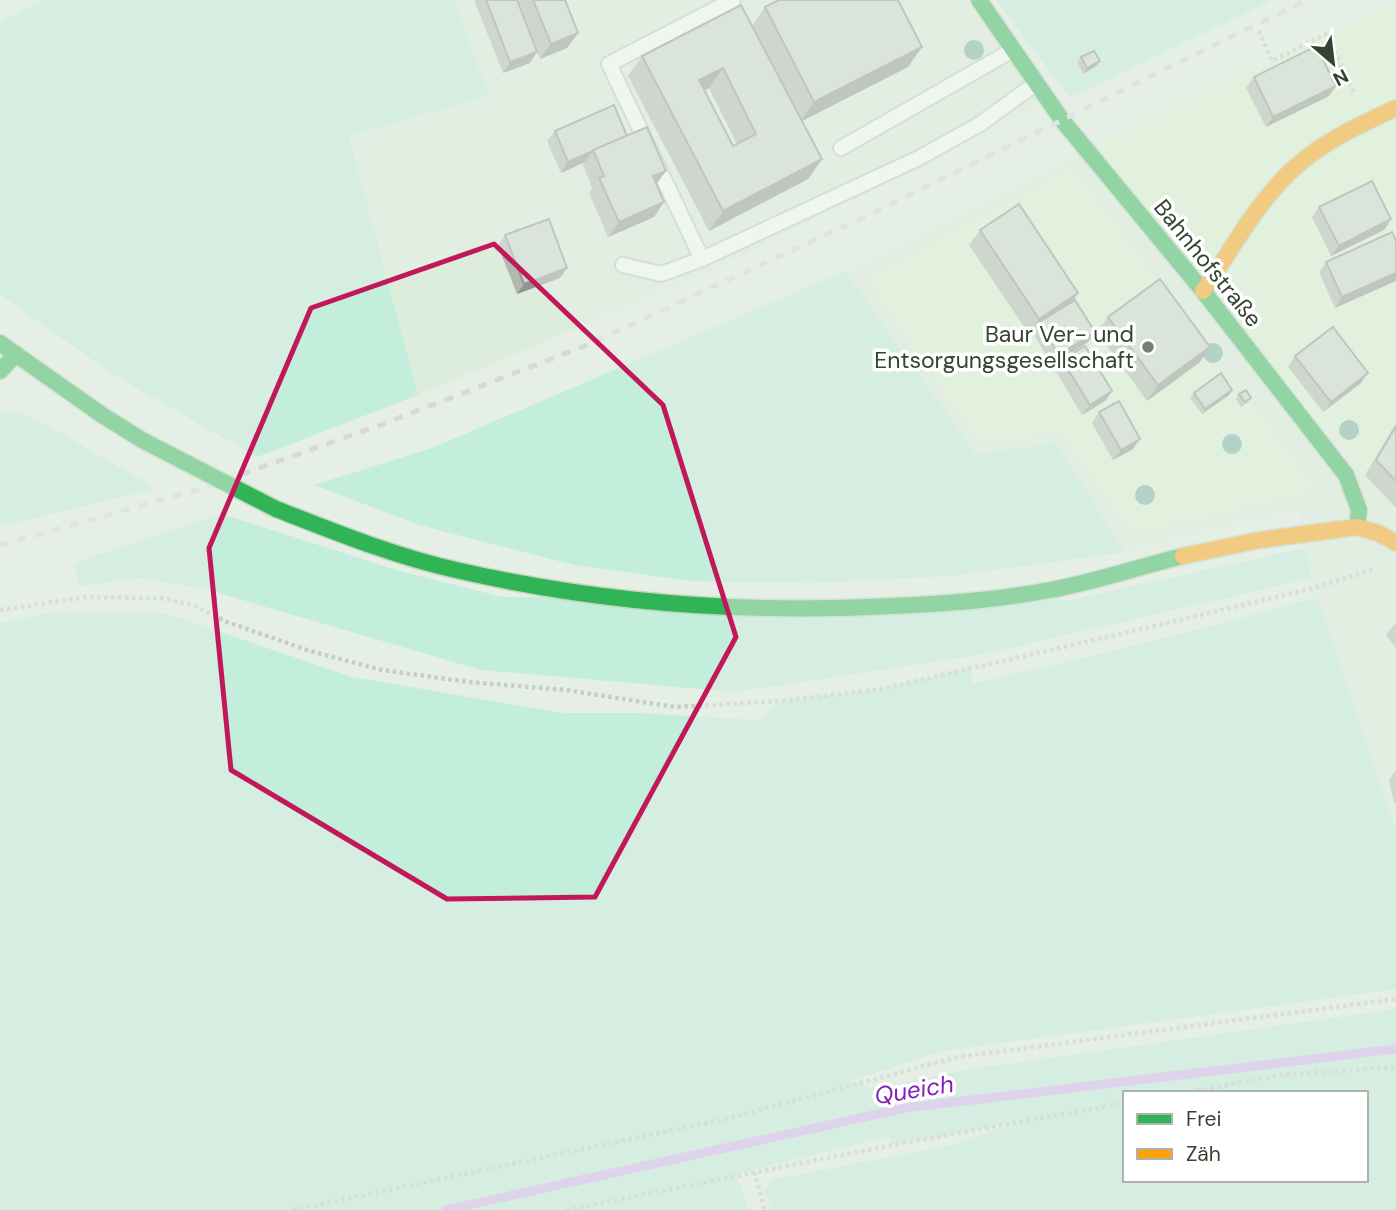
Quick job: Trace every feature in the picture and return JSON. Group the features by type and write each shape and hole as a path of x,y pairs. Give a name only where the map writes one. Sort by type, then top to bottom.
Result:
{"main road":[{"name":"Bahnhofstraße","path":"979,0 1078,141 1203,291 1346,475 1359,510 1357,527"},
{"path":"1203,291 1282,180 1332,139 1396,107"},
{"path":"0,343 8,353 142,440 218,482 328,533 432,564 573,593 716,606 844,610 933,605 1028,594 1098,580 1205,550 1357,527 1378,533 1396,543"},
{"path":"0,371 8,353"}],"lane":[{"path":"702,259 609,64 733,0"},
{"path":"841,148 1012,50"},
{"path":"623,265 661,274 702,259 919,158 980,124 1036,83"}],"path":[{"path":"1259,31 1272,61 1326,34 1368,121"},
{"path":"0,610 87,597 163,598 195,606 227,622 310,650 382,670 469,682 566,690 675,707 782,701 881,689 1301,591 1384,566"},
{"path":"293,1210 725,1119 958,1057 1396,999"},
{"path":"1194,1091 1281,1075 1396,1067"},
{"path":"566,1210 1123,1103"},
{"path":"754,1172 765,1210"}],"highlighted area":[{"path":"494,244 663,405 736,637 595,897 447,899 231,770 209,548 311,308"}],"shaded area":[{"path":"44,0 454,0 489,96 349,136 418,395 257,457 117,377 0,295 0,21"},
{"path":"454,0 979,0 1048,102 703,275 418,395 349,135 489,96"},
{"path":"996,0 1272,0 1070,98"},
{"path":"1396,0 1396,510 1120,188 1093,148"},
{"path":"1083,153 1107,187 1396,511 1396,830 1317,598 1298,511 1125,552 1057,443 976,454 845,271"},
{"path":"1073,169 1315,490 1133,533 1061,432 980,443 868,278"},
{"path":"845,271 976,454 1056,443 1125,552 951,576 814,583 692,581 574,565 419,525 314,485 432,448"},
{"path":"15,412 40,421 157,489 0,526 0,413"},
{"path":"222,514 396,570 502,597 1070,600 1306,548 1312,578 979,655 735,692 481,670 205,589 138,578 79,586 74,563"},
{"path":"1317,598 1396,830 1396,989 942,1051 850,1081 874,1089 965,1070 1396,1009 1396,1210 771,1210 764,1191 772,1180 955,1144 1019,1122 892,1145 889,1136 736,1174 749,1210 0,1210 0,623 48,613 165,613 352,677 563,713 639,713 758,720 782,701 881,689 969,668 974,684"}],"building":[{"path":"486,0 517,0 537,52 510,62"},
{"path":"533,0 565,0 578,33 551,44"},
{"path":"779,0 898,0 922,47 814,102 765,7"},
{"path":"741,5 822,159 723,211 642,56","holes":["723,68 756,134 733,146 699,80"]},
{"path":"1316,46 1336,86 1273,117 1254,77"},
{"path":"1094,51 1100,61 1087,68 1081,57"},
{"path":"614,105 627,136 568,162 555,131"},
{"path":"647,127 666,171 653,176 664,202 619,222 599,178 604,176 593,150"},
{"path":"1372,181 1391,219 1339,246 1319,207"},
{"path":"1019,204 1078,293 1039,319 980,230"},
{"path":"549,219 567,268 524,284 505,235"},
{"path":"1392,232 1396,241 1396,273 1342,297 1326,262"},
{"name":"Baur Ver- und Entsorgungsgesellschaft","path":"1160,279 1210,347 1158,385 1108,317"},
{"path":"1075,300 1095,332 1059,355 1038,323"},
{"path":"1333,327 1368,373 1331,402 1295,356"},
{"path":"1085,346 1112,391 1090,405 1062,360"},
{"path":"1221,373 1232,390 1205,409 1194,393"},
{"path":"1246,390 1251,398 1245,402 1239,394"},
{"path":"1119,401 1140,439 1121,450 1099,412"},
{"path":"1396,426 1396,481 1376,460"}],"waterway":[{"name":"Queich","path":"446,1210 905,1108 1396,1049"}],"railway":[{"path":"0,545 197,490 383,424 587,345 871,214 1306,0"}],"traffic: fast":[{"path":"979,0 1062,120 1203,291 1346,475 1359,510 1357,527"},
{"path":"0,343 142,440"},
{"path":"0,371 16,354"},
{"path":"142,440 276,509"},
{"path":"276,509 387,551 456,570 564,591 727,607 837,608 991,599 1067,587 1183,556"}],"traffic: slow":[{"path":"1203,291 1267,197 1293,169 1329,142 1396,108"},
{"path":"1183,556 1260,540 1357,527 1378,533 1396,543"}],"place":[{"name":"Baur Ver- und Entsorgungsgesellschaft","path":"1148,347"}]}
